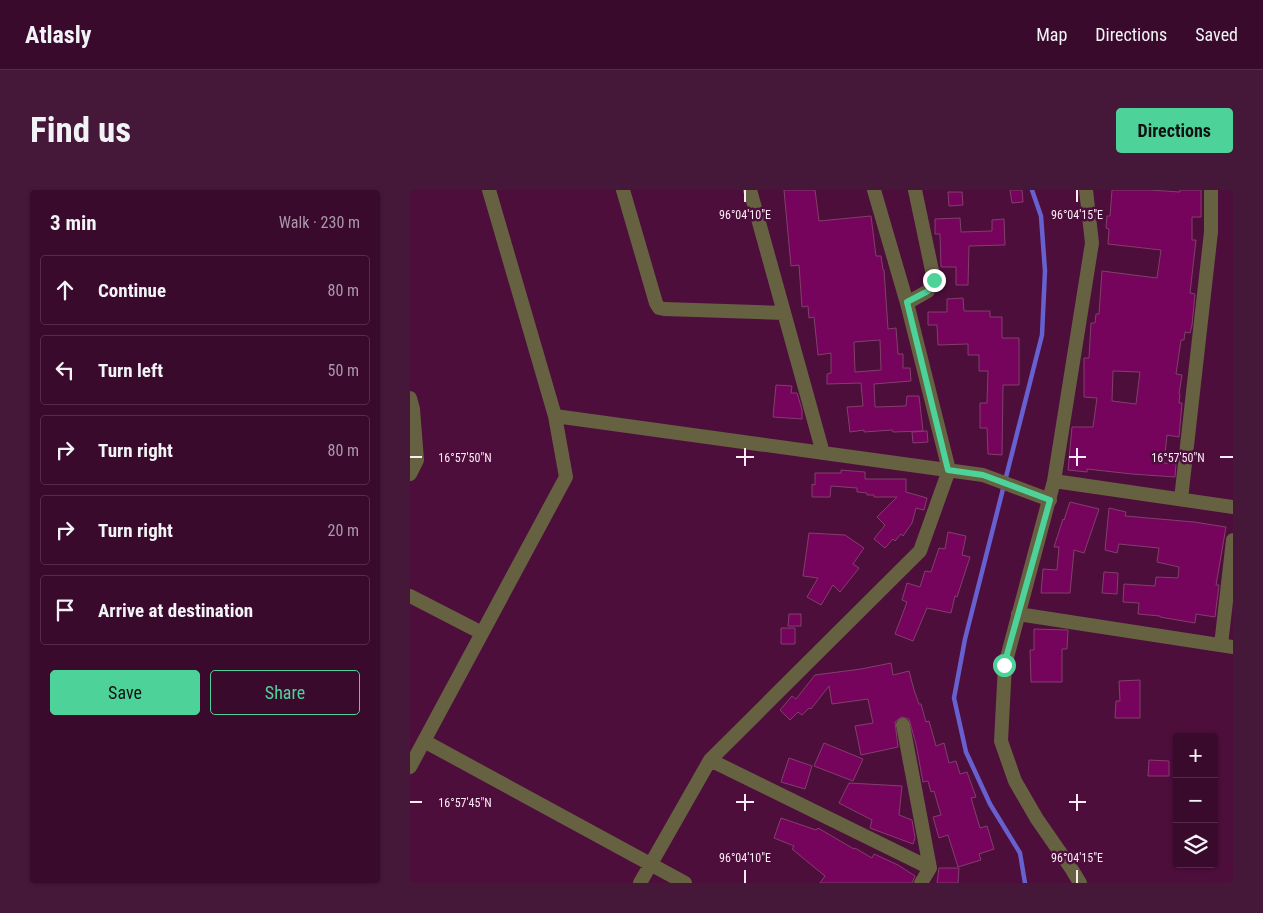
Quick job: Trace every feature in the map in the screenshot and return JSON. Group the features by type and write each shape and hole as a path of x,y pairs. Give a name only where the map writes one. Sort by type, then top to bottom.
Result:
{"street":[{"path":"410,767 566,477 555,416 489,190"},
{"path":"623,190 659,308 664,310 784,313"},
{"path":"750,190 824,453"},
{"path":"640,883 710,760 920,550 948,470 907,302 874,190"},
{"path":"907,302 928,291 934,280 915,190"},
{"path":"1080,883 1072,868 1037,819 1015,781 1001,741 1004,665 1054,481 1092,243 1086,190"},
{"path":"1181,499 1211,232 1211,190"},
{"path":"410,398 413,409 417,460 410,474"},
{"path":"555,416 983,475 1050,500"},
{"path":"1054,481 1233,508"},
{"path":"1018,614 1227,646 1233,540"},
{"path":"410,596 482,633"},
{"path":"903,724 930,868 921,883"},
{"path":"424,741 685,883"},
{"path":"710,760 930,868"}],"building":[{"path":"784,190 815,190 819,221 871,216 876,256 881,256 884,270 888,329 896,328 898,354 903,354 903,368 910,368 911,381 874,384 875,407 906,406 907,396 919,396 923,431 893,432 892,430 864,432 864,430 850,432 847,407 863,406 861,383 827,384 827,374 831,373 831,353 818,355 814,317 809,318 808,306 802,307 799,265 791,266","holes":["880,340 881,370 855,372 854,342"]},
{"path":"1010,190 1022,190 1023,202 1012,203"},
{"path":"1112,190 1180,192 1180,190 1201,190 1201,217 1192,217 1192,240 1196,240 1190,293 1195,294 1192,325 1190,333 1185,332 1184,340 1181,340 1176,374 1182,375 1179,394 1179,403 1182,403 1179,437 1167,435 1164,463 1176,464 1175,477 1087,469 1087,472 1068,470 1072,427 1093,427 1097,398 1084,397 1084,358 1089,358 1091,323 1095,323 1096,314 1099,314 1102,271 1157,278 1161,250 1108,244 1109,229 1106,228 1107,216 1110,216","holes":["1113,371 1140,372 1136,404 1112,401"]},
{"path":"948,192 962,192 963,205 949,206"},
{"path":"960,218 961,232 992,231 992,220 1004,219 1005,245 969,246 968,285 956,285 956,267 941,267 940,234 935,234 935,219"},
{"path":"963,298 964,311 990,311 990,317 1002,317 1002,338 1019,338 1019,385 1003,385 1002,455 988,454 987,428 980,428 980,403 987,403 988,371 979,371 979,355 968,355 968,344 938,345 937,325 928,325 928,312 947,312 947,299"},
{"path":"776,385 792,386 791,393 797,393 802,410 802,419 773,417"},
{"path":"927,431 928,442 913,443 912,432"},
{"path":"841,470 865,472 865,479 906,479 906,492 927,498 924,510 916,508 912,523 903,536 901,534 895,541 893,539 885,548 874,539 885,525 877,517 897,497 874,497 874,495 857,492 857,488 831,486 830,497 812,497 812,484 815,485 815,473 841,473"},
{"path":"1070,502 1099,509 1084,553 1074,550 1070,593 1041,593 1043,569 1057,570 1059,547 1054,547"},
{"path":"1109,508 1126,512 1125,516 1194,522 1226,527 1216,585 1219,585 1215,617 1196,614 1195,623 1138,614 1139,603 1123,602 1124,584 1155,586 1156,577 1178,578 1179,567 1157,562 1159,548 1119,544 1117,553 1105,550"},
{"path":"948,532 966,536 962,555 970,557 957,597 955,596 951,613 927,608 913,641 895,634 907,602 902,600 907,583 920,587 925,571 931,572 939,548 945,549"},
{"path":"809,533 845,535 864,548 853,564 859,568 840,592 833,585 821,605 807,597 818,578 803,576"},
{"path":"1104,572 1118,573 1117,594 1102,593"},
{"path":"789,614 801,614 801,626 788,626"},
{"path":"781,628 795,628 795,644 781,644"},
{"path":"1034,629 1068,630 1067,649 1062,649 1062,682 1031,682 1030,650 1034,650"},
{"path":"891,663 893,675 909,671 926,722 929,721 936,746 944,743 949,763 956,761 960,774 967,772 976,797 971,798 980,828 987,826 994,849 979,854 981,860 958,867 948,835 939,838 933,817 941,815 934,791 931,792 928,781 923,782 909,719 901,717 895,722 898,747 861,755 855,726 873,723 868,699 832,704 829,686 811,709 809,708 802,715 798,712 790,720 780,710 792,696 796,699 815,675"},
{"path":"1140,680 1140,718 1115,718 1116,701 1120,701 1119,681"},
{"path":"824,743 863,759 853,781 814,766"},
{"path":"789,758 812,766 805,789 781,782"},
{"path":"1149,760 1169,761 1169,776 1148,776"},
{"path":"849,783 902,786 899,815 912,820 915,838 913,844 870,828 872,820 839,803"},
{"path":"781,818 816,830 818,828 872,858 874,854 898,865 915,876 912,883 820,883 825,876 792,849 794,846 774,838"},
{"path":"939,868 959,868 958,883 937,883"}],"waterway":[{"path":"1025,883 1020,853 990,804 966,752 954,698 965,639 1042,335 1045,271 1041,216 1032,190"}],"route":[{"path":"934,280 928,291 907,302 948,470 983,475 1050,500 1004,665"}]}
